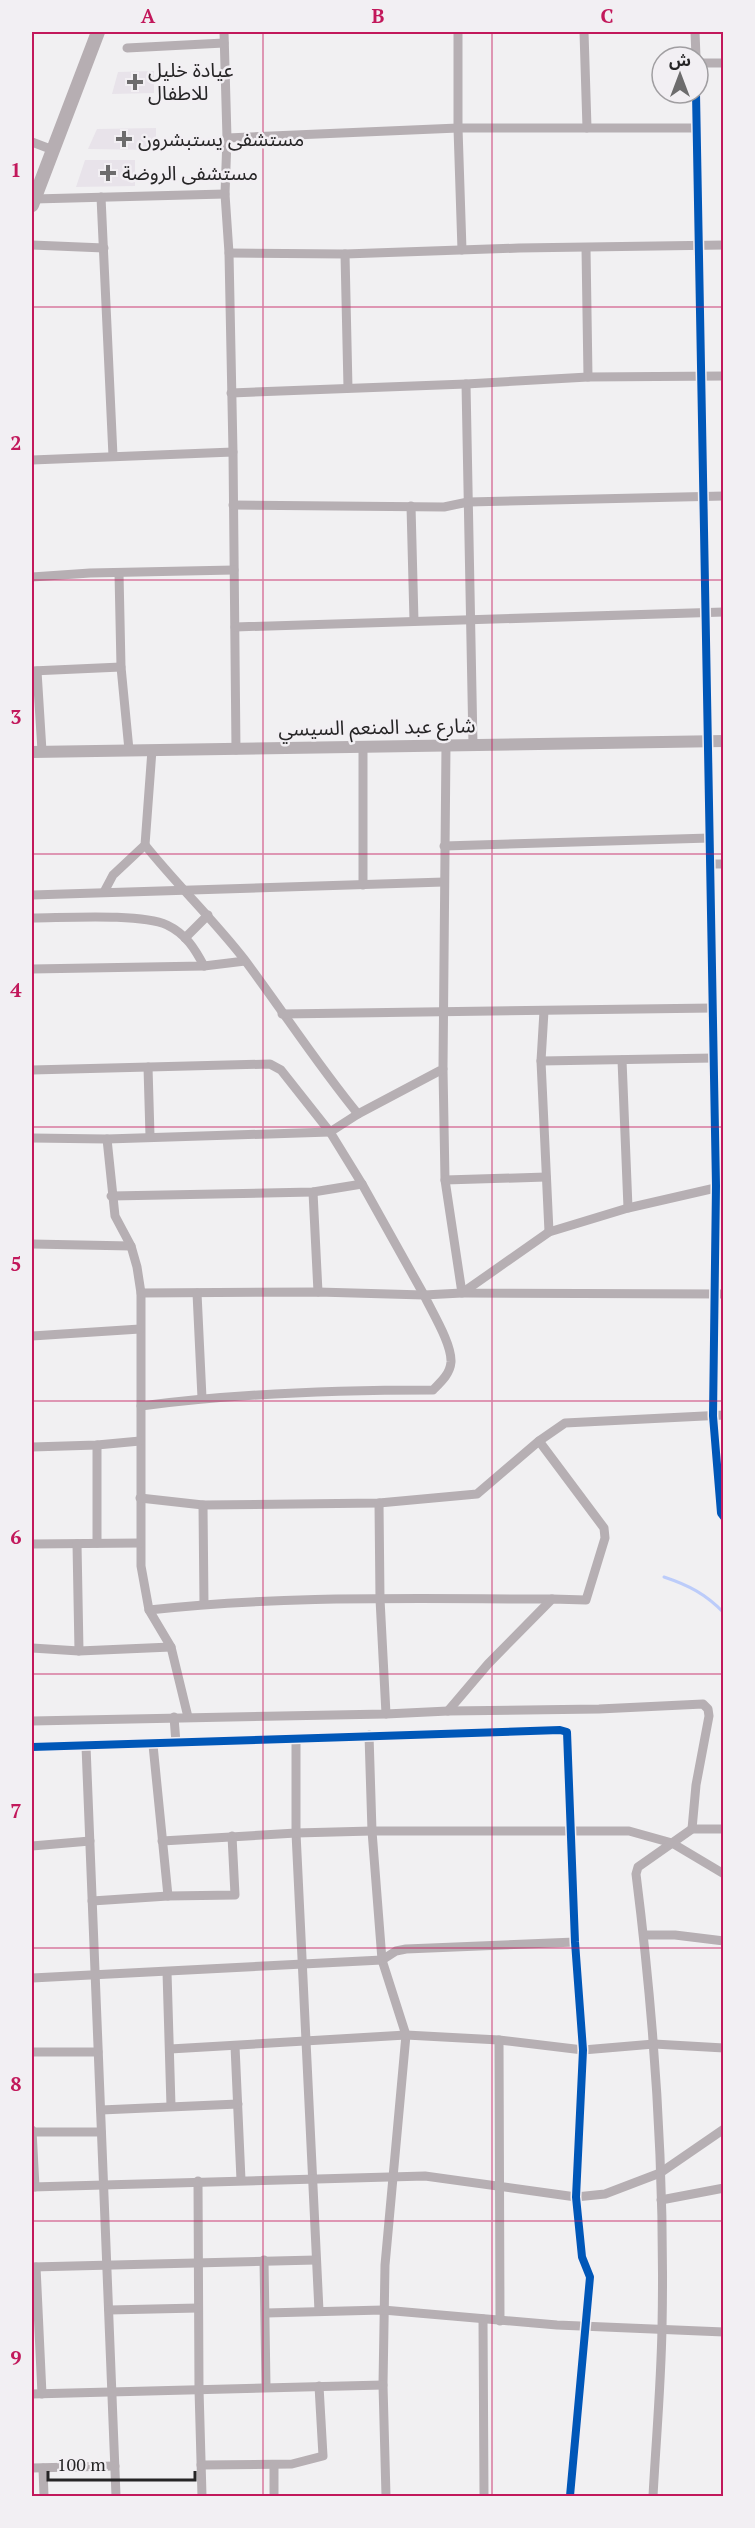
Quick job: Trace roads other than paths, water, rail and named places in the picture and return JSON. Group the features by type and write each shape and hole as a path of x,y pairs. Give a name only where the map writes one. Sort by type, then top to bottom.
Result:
{"main road":[{"path":"33,202 98,32"}],"street":[{"path":"224,32 227,138 225,194 229,253 233,452 236,750"},
{"path":"458,32 462,250"},
{"path":"584,32 587,128"},
{"path":"127,48 224,43"},
{"path":"696,105 714,1058 720,1186 720,1293 713,1416 723,1517"},
{"path":"227,138 458,128 697,128"},
{"path":"32,142 53,150"},
{"path":"33,202 100,197 225,194"},
{"path":"100,197 113,456"},
{"path":"32,245 104,248"},
{"path":"229,253 345,254 723,245"},
{"path":"586,248 588,377"},
{"path":"345,254 348,388"},
{"path":"231,393 588,377 723,376"},
{"path":"466,384 473,745"},
{"path":"32,460 233,452"},
{"path":"233,505 444,507 468,502 723,496"},
{"path":"411,506 414,621"},
{"path":"32,577 90,573 234,570"},
{"path":"119,573 121,667 129,750"},
{"path":"235,627 723,612"},
{"path":"37,752 34,671 121,667"},
{"name":"شارع عبد المنعم السيسي","path":"37,752 723,741"},
{"path":"446,745 442,1011 445,1180 462,1293"},
{"path":"363,746 363,885"},
{"path":"152,750 145,845 171,878 186,890 208,915 245,961 324,1073 358,1114"},
{"path":"444,846 710,837"},
{"path":"104,892 113,875 145,845"},
{"path":"710,864 723,864"},
{"path":"32,894 444,882"},
{"path":"185,938 208,915"},
{"path":"32,918 112,918 165,924 192,943 204,966"},
{"path":"32,969 204,966 245,961"},
{"path":"713,979 723,979"},
{"path":"282,1014 713,1008"},
{"path":"544,1011 541,1061 549,1232"},
{"path":"541,1061 714,1058"},
{"path":"622,1060 628,1208"},
{"path":"32,1070 270,1064 281,1070 330,1132 362,1184 424,1295 450,1350 451,1364 445,1378 433,1390 341,1390 202,1398 141,1406"},
{"path":"148,1067 150,1136"},
{"path":"32,1138 107,1139 330,1132 358,1114 443,1069"},
{"path":"107,1139 111,1196 115,1216 131,1246 141,1293 141,1566 148,1610 171,1647 188,1717"},
{"path":"445,1180 546,1177"},
{"path":"111,1196 313,1192 362,1184"},
{"path":"462,1293 549,1232 628,1208 720,1186"},
{"path":"313,1192 318,1292"},
{"path":"32,1244 131,1246"},
{"path":"141,1293 318,1292 424,1295 720,1293"},
{"path":"197,1293 202,1398"},
{"path":"32,1336 140,1329"},
{"path":"140,1498 203,1505 380,1503 477,1494 539,1441 565,1423 723,1415"},
{"path":"32,1447 140,1441"},
{"path":"148,1610 204,1604 380,1599 586,1600 606,1534 604,1528 539,1441"},
{"path":"97,1445 97,1543"},
{"path":"380,1503 380,1599 386,1714"},
{"path":"203,1505 204,1604"},
{"path":"32,1544 140,1543"},
{"path":"77,1544 79,1651"},
{"path":"448,1711 488,1664 552,1599"},
{"path":"32,1648 79,1651 171,1647"},
{"path":"32,1721 599,1709 703,1704 708,1709 709,1716 696,1785 692,1829"},
{"path":"174,1717 176,1743"},
{"path":"32,1747 296,1740 369,1735 567,1732 575,1942 583,2050 576,2197 582,2258 590,2277 570,2496"},
{"path":"369,1735 372,1831 382,1960 406,2035 383,2310 386,2496"},
{"path":"296,1740 296,1833 319,2311"},
{"path":"153,1745 168,1896"},
{"path":"86,1746 116,2496"},
{"path":"162,1841 372,1831 572,1829 629,1831 672,1843 723,1874"},
{"path":"653,2496 662,2328 661,2200 654,2044 636,1870 692,1829 723,1829"},
{"path":"92,1901 168,1896 235,1895 232,1836"},
{"path":"32,1846 90,1841"},
{"path":"644,1935 675,1935 723,1941"},
{"path":"32,1978 382,1960 396,1951 406,1949 575,1942"},
{"path":"167,1972 171,2106"},
{"path":"170,2049 306,2043 406,2035 499,2040 583,2050 654,2044 723,2048"},
{"path":"499,2040 500,2321"},
{"path":"235,2046 241,2180"},
{"path":"32,2052 98,2052"},
{"path":"100,2109 238,2104"},
{"path":"101,2132 32,2131 33,2187 425,2176 576,2197 605,2194 660,2173 723,2129"},
{"path":"198,2181 202,2496"},
{"path":"661,2200 723,2188"},
{"path":"264,2260 266,2386"},
{"path":"316,2260 34,2267 37,2394 266,2386 383,2385"},
{"path":"109,2310 198,2307"},
{"path":"266,2313 383,2310 500,2321 723,2332"},
{"path":"483,2319 484,2496"},
{"path":"201,2465 274,2466 323,2456 319,2386"},
{"path":"32,2468 115,2466"},
{"path":"274,2466 274,2496"},
{"path":"43,2468 44,2496"}],"waterway":[{"path":"664,1577 696,1591 724,1613"}],"place":[{"name":"عيادة خليل للاطفال","path":"135,82"},
{"name":"مستشفى يستبشرون","path":"124,139"},
{"name":"مستشفى الروضة","path":"108,173"}]}
